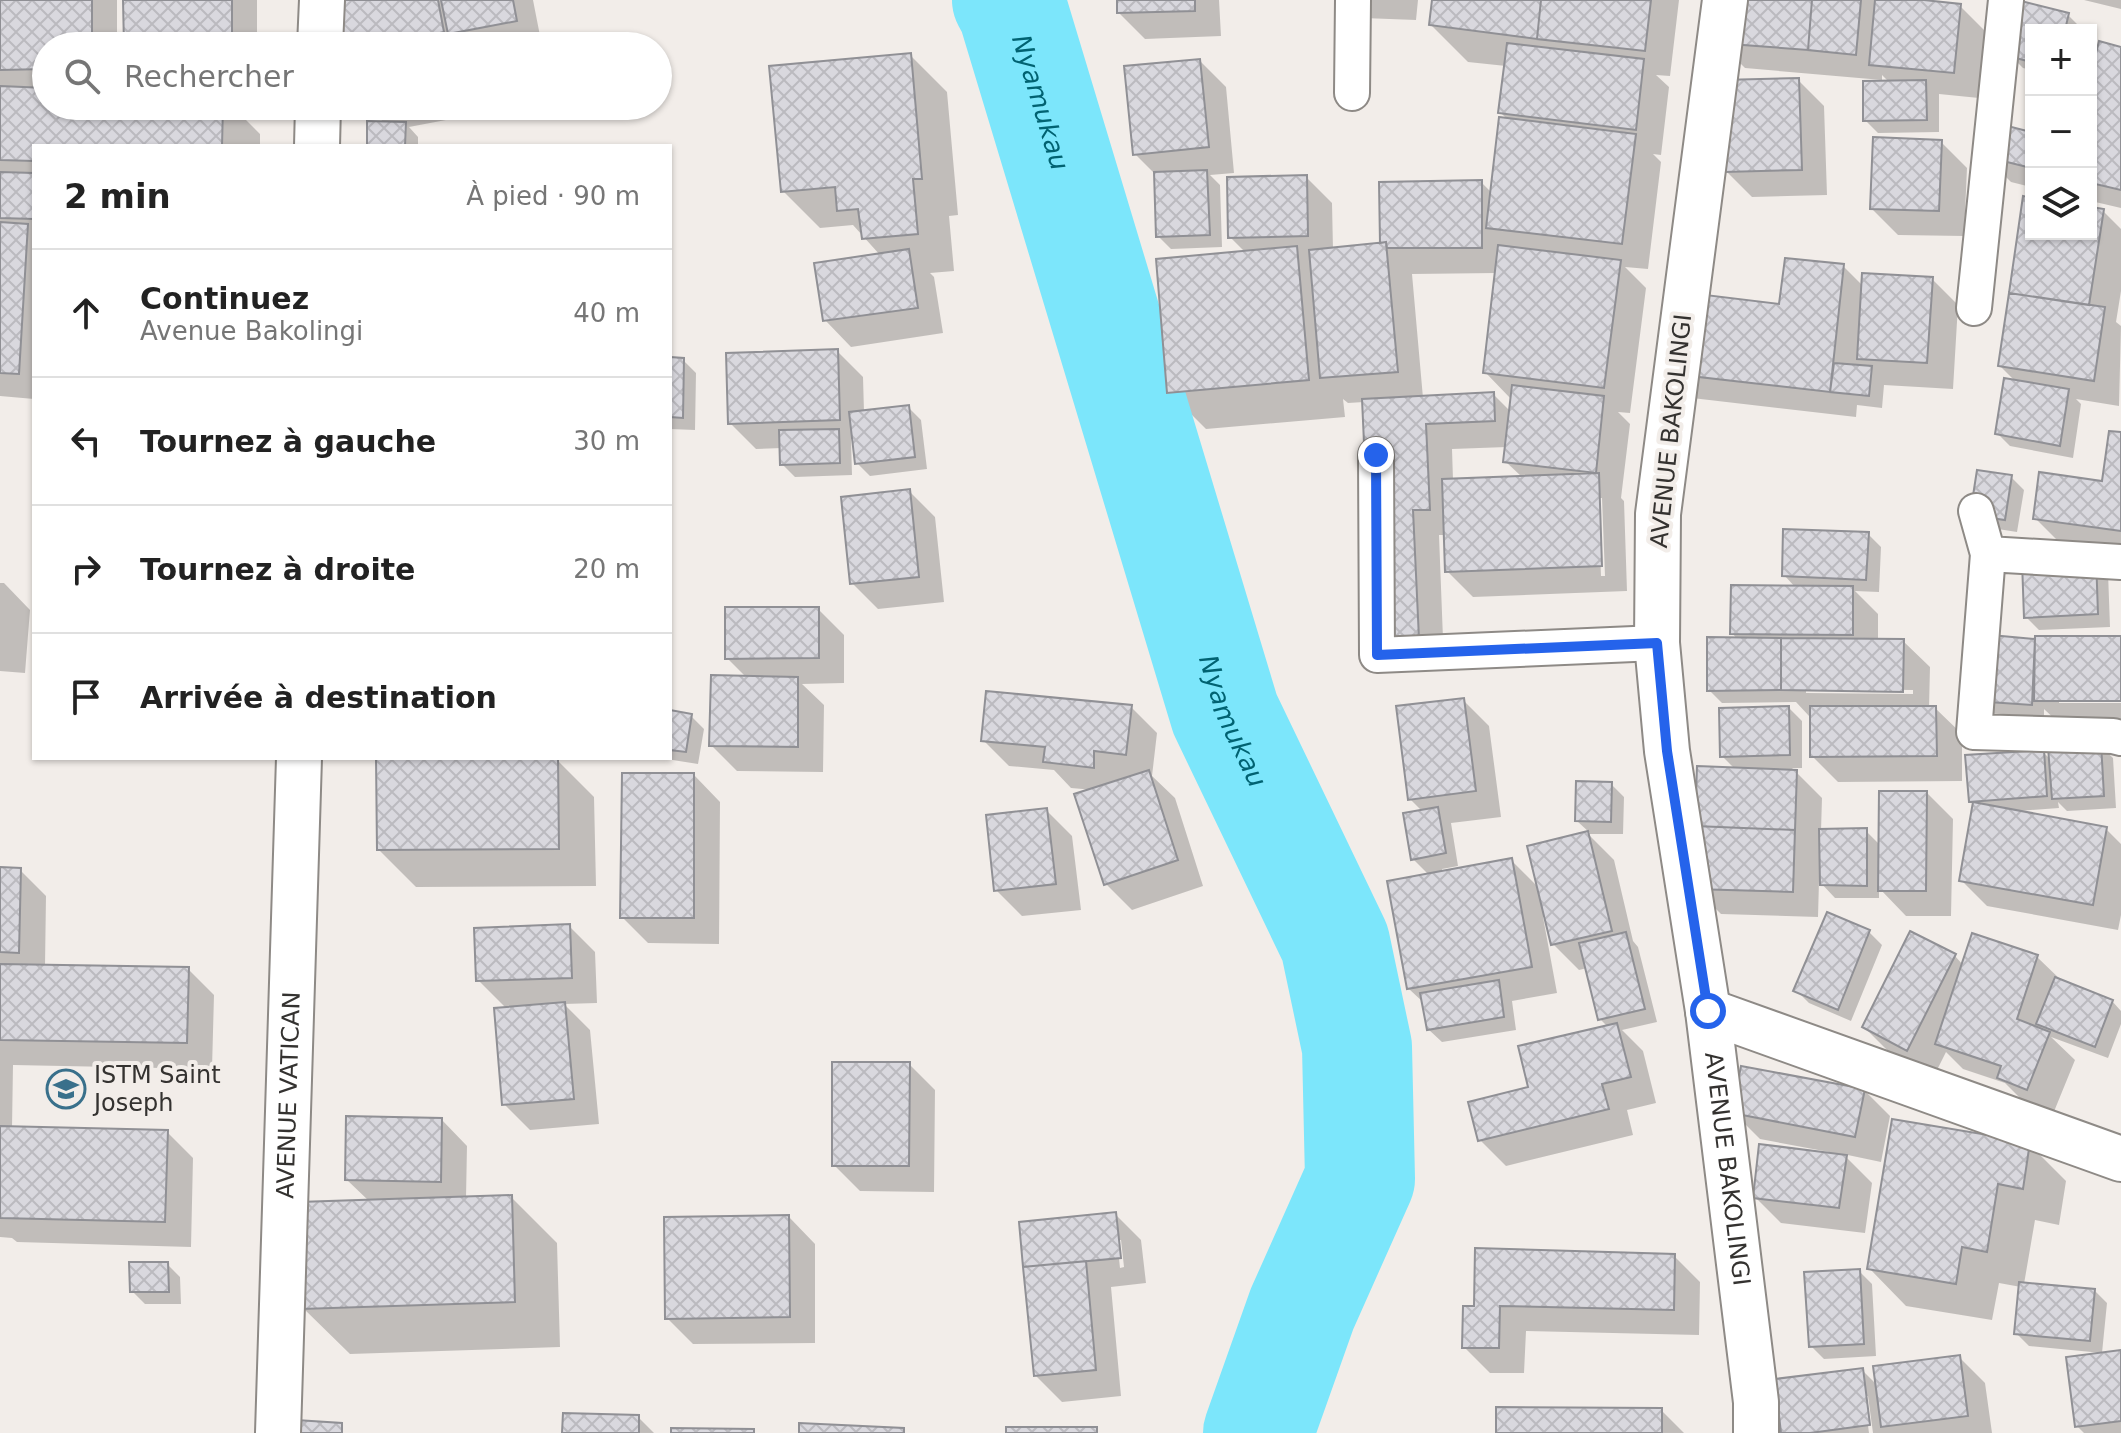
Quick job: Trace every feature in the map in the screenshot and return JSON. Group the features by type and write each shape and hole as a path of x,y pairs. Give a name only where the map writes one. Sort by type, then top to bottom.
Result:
{"street":[{"path":"321,32 322,0"},
{"name":"AVENUE BAKOLINGI","path":"1725,0 1658,514 1657,643 1667,751 1708,1011 1756,1402 1756,1433"},
{"path":"317,144 318,120"},
{"name":"AVENUE VATICAN","path":"278,1433 299,760"},
{"path":"1708,1011 2121,1159"}],"lane":[{"path":"1352,93 1353,0"},
{"path":"1974,308 2006,0"},
{"path":"1376,455 1377,655 1657,643"},
{"path":"1976,511 1988,554 1974,732 2121,738"},
{"path":"1988,554 2121,562"}],"building":[{"path":"0,0 92,0 92,32 32,32 32,69 0,70"},
{"path":"123,0 232,0 232,32 124,32"},
{"path":"335,0 438,0 444,32 341,32"},
{"path":"441,0 513,0 517,21 448,32"},
{"path":"1117,0 1195,0 1195,11 1117,13"},
{"path":"1432,0 1541,0 1537,39 1429,25"},
{"path":"1541,0 1651,0 1645,51 1537,39"},
{"path":"1721,0 1812,0 1808,50 1717,43"},
{"path":"1812,0 1861,0 1856,55 1808,50"},
{"path":"1875,0 1961,4 1954,73 1869,65"},
{"path":"2021,1 2069,13 2066,24 2025,24 2025,60 2008,56"},
{"path":"2099,41 2121,47 2121,190 2097,184"},
{"path":"1507,43 1644,59 1636,130 1498,113"},
{"path":"911,53 922,179 913,179 918,234 862,239 858,209 837,211 835,187 781,192 769,66"},
{"path":"1200,59 1209,147 1133,155 1124,66"},
{"path":"1799,78 1802,170 1724,172 1722,80"},
{"path":"1926,80 1927,120 1863,121 1863,81"},
{"path":"0,86 32,87 32,120 223,120 222,144 32,144 32,161 0,160"},
{"path":"1499,117 1636,134 1622,244 1486,228"},
{"path":"367,121 406,122 405,144 367,144"},
{"path":"1992,122 2025,130 2025,166 1983,156"},
{"path":"1873,137 1942,140 1939,211 1870,209"},
{"path":"1207,170 1210,235 1156,237 1154,172"},
{"path":"0,172 32,173 32,219 0,218"},
{"path":"1307,175 1308,236 1228,238 1227,177"},
{"path":"1482,180 1482,248 1387,248 1386,242 1380,243 1379,182"},
{"path":"2023,196 2025,240 2097,240 2097,208 2104,209 2089,305 2009,293"},
{"path":"0,222 28,224 19,374 0,373"},
{"path":"1386,242 1398,372 1320,378 1309,250"},
{"path":"1498,245 1621,260 1604,388 1483,373"},
{"path":"1297,246 1309,380 1167,393 1156,259"},
{"path":"909,249 918,308 823,321 814,263"},
{"path":"1785,258 1844,264 1830,392 1664,373 1673,291 1779,304"},
{"path":"1862,273 1933,277 1927,363 1857,359"},
{"path":"2009,293 2105,307 2094,381 1998,366"},
{"path":"838,349 840,420 728,424 726,353"},
{"path":"672,357 684,358 683,418 672,417"},
{"path":"1834,363 1872,366 1869,396 1830,392"},
{"path":"2004,378 2069,389 2060,446 1995,434"},
{"path":"1512,385 1604,396 1596,473 1503,462"},
{"path":"1494,392 1495,421 1426,424 1430,510 1413,510 1419,639 1373,641 1362,399"},
{"path":"909,405 915,457 855,464 849,412"},
{"path":"839,429 840,463 780,465 779,430"},
{"path":"2109,431 2121,432 2121,531 2033,519 2039,472 2102,481"},
{"path":"1977,470 2012,475 2005,520 1970,515"},
{"path":"1599,473 1602,566 1445,572 1442,479"},
{"path":"910,489 919,577 850,584 841,497"},
{"path":"1783,529 1869,532 1866,580 1782,576"},
{"path":"2096,557 2098,614 2024,618 2022,561"},
{"path":"1731,585 1853,586 1853,635 1730,634"},
{"path":"725,607 819,607 819,658 725,659"},
{"path":"1980,634 2035,639 2032,705 1974,701"},
{"path":"2035,636 2121,636 2121,701 2034,701"},
{"path":"1707,637 1781,638 1781,690 1707,691"},
{"path":"1781,638 1904,639 1903,692 1781,690"},
{"path":"711,675 798,677 798,747 709,746"},
{"path":"986,691 1132,705 1126,755 1094,751 1094,768 1043,762 1045,747 981,741"},
{"path":"1464,698 1476,791 1408,800 1396,706"},
{"path":"1789,706 1790,755 1720,757 1719,708"},
{"path":"1810,706 1936,706 1937,756 1810,757"},
{"path":"672,710 692,714 686,752 672,750"},
{"path":"2101,743 2104,796 2052,799 2048,747"},
{"path":"2044,750 2047,796 1969,802 1965,755"},
{"path":"376,760 558,760 559,849 377,850"},
{"path":"1697,766 1797,770 1795,830 1695,826"},
{"path":"1149,770 1178,860 1104,885 1074,794"},
{"path":"622,773 694,773 694,918 620,918"},
{"path":"1576,781 1612,782 1611,822 1575,821"},
{"path":"1879,791 1927,791 1926,891 1878,891"},
{"path":"1973,802 2107,827 2093,905 1959,881"},
{"path":"1438,807 1446,853 1411,860 1403,813"},
{"path":"1047,808 1056,884 994,891 986,815"},
{"path":"1695,826 1795,830 1793,892 1693,889"},
{"path":"1867,828 1867,886 1820,885 1819,829"},
{"path":"1588,831 1612,931 1551,945 1527,846"},
{"path":"1512,858 1532,967 1407,989 1387,881"},
{"path":"0,867 21,868 19,953 0,952"},
{"path":"1827,912 1870,930 1838,1010 1793,991"},
{"path":"570,924 572,978 476,981 474,928"},
{"path":"1910,931 1956,954 1907,1051 1862,1027"},
{"path":"1626,932 1645,1009 1598,1020 1579,943"},
{"path":"1972,933 2038,955 2017,1019 2050,1032 2027,1090 1997,1078 2001,1066 1935,1044"},
{"path":"0,964 189,967 187,1043 0,1040"},
{"path":"2055,977 2113,1000 2095,1047 2036,1024"},
{"path":"1499,980 1504,1017 1427,1030 1420,993"},
{"path":"565,1002 574,1099 502,1105 494,1008"},
{"path":"1617,1023 1631,1077 1602,1084 1609,1109 1478,1141 1468,1102 1528,1087 1518,1046"},
{"path":"832,1062 910,1062 909,1166 832,1166"},
{"path":"1741,1066 1865,1089 1855,1137 1732,1113"},
{"path":"346,1116 442,1118 441,1182 345,1180"},
{"path":"1892,1119 2030,1142 2023,1189 1998,1184 1987,1252 1962,1247 1956,1284 1867,1269"},
{"path":"0,1126 168,1130 165,1222 0,1218"},
{"path":"1759,1144 1847,1155 1839,1208 1753,1198"},
{"path":"512,1195 515,1302 301,1309 299,1202"},
{"path":"1116,1212 1121,1258 1023,1267 1019,1222"},
{"path":"789,1215 790,1317 665,1319 664,1217"},
{"path":"1475,1248 1675,1254 1674,1310 1500,1306 1499,1348 1462,1348 1463,1306 1474,1306"},
{"path":"1086,1261 1096,1370 1034,1376 1023,1267"},
{"path":"129,1262 168,1262 169,1292 130,1292"},
{"path":"1860,1269 1864,1344 1809,1347 1804,1272"},
{"path":"2019,1282 2095,1289 2090,1341 2014,1334"},
{"path":"2121,1350 2121,1421 2075,1427 2066,1357"},
{"path":"1960,1355 1968,1416 1881,1427 1873,1366"},
{"path":"1863,1368 1870,1425 1810,1433 1781,1433 1775,1379"},
{"path":"1496,1407 1662,1408 1662,1433 1496,1433"},
{"path":"563,1413 639,1415 639,1433 562,1433"},
{"path":"296,1420 342,1423 342,1433 295,1433"},
{"path":"799,1423 904,1428 904,1433 799,1433"},
{"path":"1006,1427 1097,1427 1097,1433 1006,1433"},
{"path":"671,1428 754,1429 754,1433 671,1433"}],"waterway":[{"name":"Nyamukau","path":"1007,0 1013,11 1225,714 1335,943 1357,1047 1360,1179 1302,1309 1258,1433"}],"place":[{"name":"ISTM Saint Joseph","path":"66,1089"}],"route":[{"path":"1376,455 1377,655 1657,643 1667,751 1708,1011"}]}
